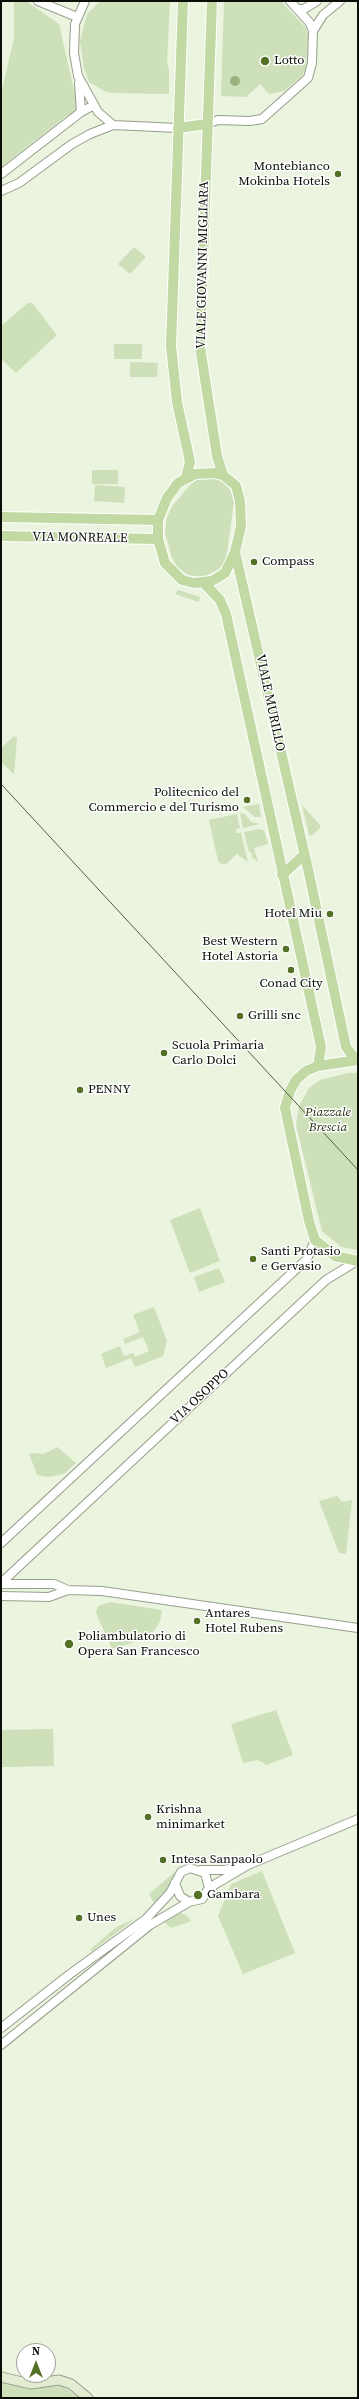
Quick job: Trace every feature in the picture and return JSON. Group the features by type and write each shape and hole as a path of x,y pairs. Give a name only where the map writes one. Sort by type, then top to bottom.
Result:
{"main road":[{"path":"183,1 171,346 176,402 190,462 186,477"},
{"name":"VIALE GIOVANNI MIGLIARA","path":"212,1 200,346 217,456 223,475"},
{"path":"178,128 207,124"},
{"path":"205,472 223,475 236,486 240,501 240,526 235,552 225,573 204,583 182,580 173,574 165,563 158,539 158,520 172,490 186,477 205,472"},
{"name":"VIA MONREALE","path":"1,517 158,520"},
{"path":"124,538 130,530 125,519"},
{"name":"VIA MONREALE","path":"1,536 158,539"},
{"name":"VIALE MURILLO","path":"235,552 346,1047 357,1060"},
{"name":"VIALE MURILLO","path":"204,583 220,600 226,614 282,875 321,1047 322,1065"},
{"path":"282,875 304,855"},
{"path":"357,1060 322,1065 306,1071 296,1080 290,1091 285,1108 309,1221 315,1240 334,1256 357,1261"},
{"path":"1,2377 31,2384 59,2380 76,2387 86,2398"}],"street":[{"path":"38,1 77,18"},
{"path":"81,112 82,98 73,46 77,18 85,1"},
{"path":"207,124 218,120 258,121 268,115 308,78 312,63 313,31 310,23 290,1"},
{"path":"297,9 304,9 317,1"},
{"path":"313,31 323,14 340,1"},
{"path":"78,76 94,105 113,125"},
{"path":"1,174 81,112 94,105"},
{"path":"1,191 18,183 72,144 90,134 113,125 178,128"},
{"path":"1,1543 307,1259 315,1240"},
{"name":"VIA OSOPPO","path":"1,1583 326,1280 357,1261"},
{"path":"1,1583 54,1584 68,1590 102,1591 358,1628"},
{"path":"1,1596 49,1597 68,1590"},
{"path":"1,2045 150,1925 189,1902 202,1899 214,1885 248,1865 358,1819"},
{"path":"1,2028 82,1964 146,1919 170,1894 178,1876 185,1869 224,1870 248,1865"},
{"path":"200,1870 208,1878 208,1892"},
{"path":"176,1883 178,1893 189,1902"}],"green space":[{"path":"14,1 26,1 59,24 73,86 85,106 65,117 1,167 1,94 14,38"},
{"path":"100,1 170,1 167,62 169,71 169,94 111,93 104,91 89,82 84,68 80,41 87,14"},
{"path":"224,1 281,1 306,28 308,36 306,68 302,76 284,91 269,94 260,84 246,97 221,96"},
{"path":"134,247 146,257 130,274 118,264"},
{"path":"28,303 32,303 57,335 16,373 1,359 1,326"},
{"path":"114,344 142,344 142,359 114,359"},
{"path":"130,362 158,363 157,377 130,377"},
{"path":"92,470 118,470 118,484 92,484"},
{"path":"214,478 224,483 230,489 234,502 226,560 219,569 203,577 188,575 177,567 172,558 165,532 167,517 173,505 192,483 199,479"},
{"path":"95,485 125,487 124,503 94,501"},
{"path":"178,590 200,597 199,602 175,594"},
{"path":"14,736 17,738 14,774 1,762 1,748"},
{"path":"259,804 261,817 255,817 243,807"},
{"path":"302,805 320,825 320,828 311,836 309,835"},
{"path":"240,813 245,814 251,822 260,824 243,828"},
{"path":"237,814 240,828 236,829 237,833 241,833 248,862 237,854 226,864 221,864 218,861 209,820"},
{"path":"259,829 264,830 268,844 254,848 258,862 252,857 251,852 249,852 244,832"},
{"name":"Piazzale Brescia","path":"348,1073 358,1073 358,1250 341,1247 322,1231 296,1125 299,1106 309,1088 320,1080"},
{"path":"200,1208 220,1261 190,1273 170,1220"},
{"path":"219,1268 225,1282 199,1292 194,1277"},
{"path":"154,1307 167,1341 163,1356 135,1367 131,1358 106,1368 101,1354 120,1346 124,1356 133,1353 135,1357 149,1351 143,1337 125,1344 123,1339 140,1332 133,1315"},
{"path":"57,1447 76,1463 64,1474 48,1477 37,1475 29,1453 44,1454"},
{"path":"337,1496 342,1502 352,1500 346,1554 339,1553 319,1501"},
{"path":"110,1602 162,1610 160,1621 154,1631 134,1642 112,1649 96,1613 98,1606"},
{"path":"276,1710 293,1755 266,1765 258,1760 243,1763 231,1724"},
{"path":"53,1729 54,1766 1,1767 1,1730"},
{"path":"262,1871 295,1953 243,1974 218,1916 231,1884"},
{"path":"175,1872 170,1889 155,1905 149,1894"},
{"path":"180,1913 186,1915 191,1921 171,1928 164,1922"},
{"path":"136,1918 92,1951 90,1950 115,1928"},
{"path":"1,2381 32,2389 51,2385 62,2386 80,2398 1,2398"}],"shaded area":[{"path":"233,76 237,76 239,77 239,85 233,86 230,83 230,79"}],"tram line":[{"path":"1,784 358,1170"}],"place":[{"name":"Lotto","path":"265,61"},
{"name":"Montebianco Mokinba Hotels","path":"338,174"},
{"name":"Compass","path":"254,562"},
{"name":"Politecnico del Commercio e del Turismo","path":"247,800"},
{"name":"Hotel Miu","path":"330,914"},
{"name":"Best Western Hotel Astoria","path":"286,949"},
{"name":"Conad City","path":"291,970"},
{"name":"Grilli snc","path":"240,1016"},
{"name":"Scuola Primaria Carlo Dolci","path":"164,1053"},
{"name":"PENNY","path":"80,1090"},
{"name":"Santi Protasio e Gervasio","path":"253,1259"},
{"name":"Antares Hotel Rubens","path":"197,1621"},
{"name":"Poliambulatorio di Opera San Francesco","path":"69,1644"},
{"name":"Krishna minimarket","path":"148,1817"},
{"name":"Intesa Sanpaolo","path":"163,1860"},
{"name":"Gambara","path":"198,1895"},
{"name":"Unes","path":"79,1918"}]}
